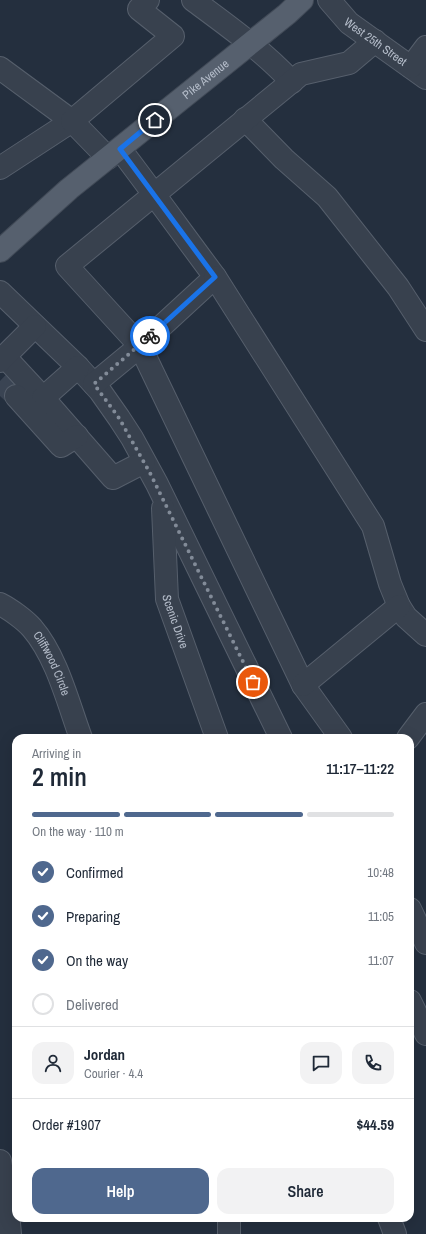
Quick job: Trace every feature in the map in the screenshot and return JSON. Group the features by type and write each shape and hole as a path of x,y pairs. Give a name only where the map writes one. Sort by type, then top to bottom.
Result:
{"main road":[{"name":"Pike Avenue","path":"0,251 54,202 287,14 302,0"}],"street":[{"path":"0,168 72,121 173,36 139,9 148,0"},
{"path":"193,0 251,43 273,62 292,82"},
{"name":"West 25th Street","path":"329,0 349,23 419,73"},
{"path":"338,734 303,686 140,346 67,266 301,74 349,63 375,41"},
{"path":"419,73 426,47"},
{"path":"0,68 114,153 154,195 215,277 373,526 390,584 399,606 406,617 426,635"},
{"path":"245,119 284,159 327,197 398,287 426,330"},
{"path":"94,384 140,346 215,277"},
{"path":"0,292 78,367 94,384 119,418 163,499 279,734"},
{"path":"35,326 2,358 29,401 77,436 113,478 144,462"},
{"path":"29,401 78,367"},
{"name":"Scenic Drive","path":"163,499 167,599 216,734"},
{"name":"Cliffwood Circle","path":"0,604 32,628 46,649 58,675 80,734"},
{"path":"303,686 399,606"},
{"path":"411,734 426,714"},
{"path":"414,918 426,943"},
{"path":"414,1009 426,1034"},
{"path":"0,1161 7,1201 10,1234"},
{"path":"229,1222 230,1234"},
{"path":"390,1222 395,1234"}],"tunnel":[{"path":"0,381 16,396"}],"way so far":[{"path":"150,336 94,384 132,438 253,682"}],"route":[{"path":"150,336 215,277 120,149 155,120"}]}
